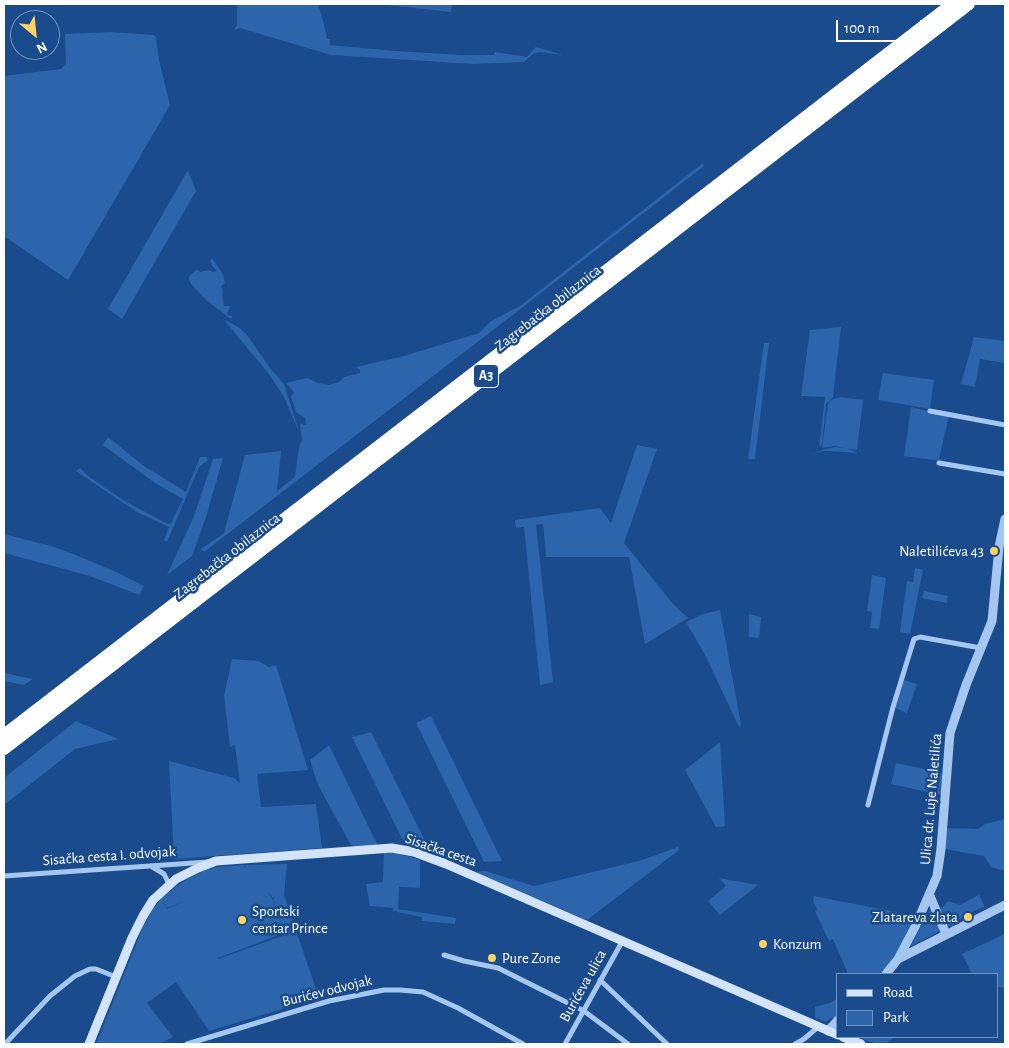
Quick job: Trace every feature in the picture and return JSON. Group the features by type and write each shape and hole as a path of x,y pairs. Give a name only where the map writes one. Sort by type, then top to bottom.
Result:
{"highway":[{"name":"Zagrebačka obilaznica","path":"4,735 952,4"},
{"name":"Zagrebačka obilaznica","path":"4,749 969,4"}],"main road":[{"name":"Sisačka cesta","path":"89,1044 132,938 143,916 154,900 169,884 198,868 216,861 373,849 404,850 446,864 828,1030"},
{"path":"828,1030 836,1034"},
{"path":"846,1038 861,1044"}],"street":[{"path":"930,411 1005,425"},
{"path":"939,463 1005,474"},
{"name":"Ulica dr. Luje Naletilića","path":"887,973 898,959 930,896 937,876 950,733 966,685 992,621 998,547 1005,519"},
{"path":"868,805 893,707 914,639 920,637 981,648"},
{"name":"Sisačka cesta I. odvojak","path":"4,876 216,861"},
{"path":"150,866 164,874 169,884"},
{"path":"930,896 946,934"},
{"path":"898,959 1005,905"},
{"name":"Burićeva ulica","path":"565,1044 623,940"},
{"path":"444,955 498,968 584,1010 628,1044"},
{"path":"6,1044 50,996 75,976 90,969 96,969 116,977"},
{"path":"600,980 667,1044"},
{"name":"Burićev odvojak","path":"188,1044 329,1001 384,990 400,990 423,992 458,1008 523,1044"},
{"path":"828,1030 836,1022"},
{"path":"795,1044 803,1042 818,1026"}],"green space":[{"path":"237,4 318,4 327,39 330,39 330,45 463,55 494,55 495,52 527,57 536,47 563,55 539,52 533,54 524,62 473,64 331,55 240,28 234,30 237,25"},
{"path":"379,4 452,4 451,12"},
{"path":"110,32 154,35 156,37 159,60 170,105 68,280 4,236 4,76 61,69 66,63 65,34"},
{"path":"703,163 704,166 523,307 204,552 201,549 224,533 245,455 281,451 277,491 295,477 299,446 302,440 300,424 306,425 305,418 296,412 291,396 294,393 286,383 307,378 329,385 339,382 344,377 360,373 360,370 356,367 404,356 479,333 491,321 520,306"},
{"path":"188,170 196,191 122,319 108,309"},
{"path":"212,258 223,274 225,283 221,286 222,295 224,306 229,306 230,308 227,313 229,316 232,316 231,319 206,300 191,284 189,279 197,269 200,272 217,271 210,261"},
{"path":"226,320 247,335 270,368 284,384 300,434 284,397 269,374"},
{"path":"841,327 833,397 826,404 822,444 819,448 825,397 801,396 810,330"},
{"path":"974,337 1005,341 1005,363 980,359 975,387 961,384"},
{"path":"764,343 769,343 755,459 748,459"},
{"path":"883,373 934,380 930,409 878,400"},
{"path":"840,397 863,400 857,450 835,446 822,448 828,404 831,400"},
{"path":"911,407 949,416 939,459 941,461 904,456"},
{"path":"108,437 144,466 186,492 200,457 206,457 208,460 199,467 167,542 164,540 169,527 137,512 76,471 80,468 88,476 123,500 162,521 171,523 183,499 155,483 103,445"},
{"path":"637,445 657,449 624,543 673,604 688,618 645,644 629,557 546,557 543,524 536,525 553,682 540,685 524,527 516,528 515,520 600,508 611,523"},
{"path":"835,447 847,448 858,453 822,451 810,456 822,450"},
{"path":"223,458 206,517 192,556 167,575 194,516 213,459"},
{"path":"4,534 51,546 73,554 144,586 139,595 90,576 4,553"},
{"path":"915,568 923,570 910,634 900,632 907,581 913,582"},
{"path":"872,575 886,578 879,629 870,628 872,612 867,611"},
{"path":"924,591 948,596 947,603 922,598"},
{"path":"720,610 741,725 739,727 704,653 686,622 703,614"},
{"path":"749,614 761,617 759,638 749,637"},
{"path":"232,659 258,661 269,667 276,665 308,770 257,774 261,807 316,804 322,848 174,859 169,761 234,778 240,783 235,745 230,747 224,696"},
{"path":"4,673 33,679 24,685 4,681"},
{"path":"904,680 917,684 907,713 895,708"},
{"path":"431,716 502,861 484,862 416,723"},
{"path":"76,721 118,739 75,749 4,805 4,778"},
{"path":"371,732 431,853 406,847 352,737"},
{"path":"720,742 725,826 716,827 685,770"},
{"path":"329,745 378,846 356,847 351,845 318,785 310,760"},
{"path":"896,763 942,773 941,795 891,784"},
{"path":"1005,819 1005,871 991,867 984,856 945,849 947,828 978,829 985,824"},
{"path":"678,847 679,850 587,920 475,872 485,871 534,886 639,861"},
{"path":"384,853 397,853 420,860 420,888 399,887 398,909 456,918 455,924 422,921 422,917 393,911 393,908 370,906 366,884 383,882"},
{"path":"287,864 284,895 319,998 209,1031 176,982 147,1003 173,1037 159,1044 96,1044 144,925 162,898 178,885 203,871 216,867 244,865 248,871 245,865","holes":["268,892 273,898 285,935 218,959 284,933 273,900"]},
{"path":"719,878 758,885 720,915 708,901 726,886"},
{"path":"979,895 985,907 967,914 952,926 947,926 940,910 948,901 960,905"},
{"path":"814,896 916,916 895,956 882,973 848,973 833,939 829,941 815,911 817,909 813,901"},
{"path":"930,909 932,909 940,931 911,946"},
{"path":"1005,934 1005,988 999,987 999,973 972,973 962,954"},
{"path":"836,999 836,1017 834,1019 832,1017 826,1022 815,1018 815,1007"},
{"path":"859,1038 894,1038 885,1044 877,1044"}],"place":[{"name":"Naletilićeva 43","path":"994,551"},
{"name":"Zlatareva zlata","path":"968,917"},
{"name":"Sportski centar Prince","path":"242,920"},
{"name":"Konzum","path":"763,944"},
{"name":"Pure Zone","path":"492,958"}]}
